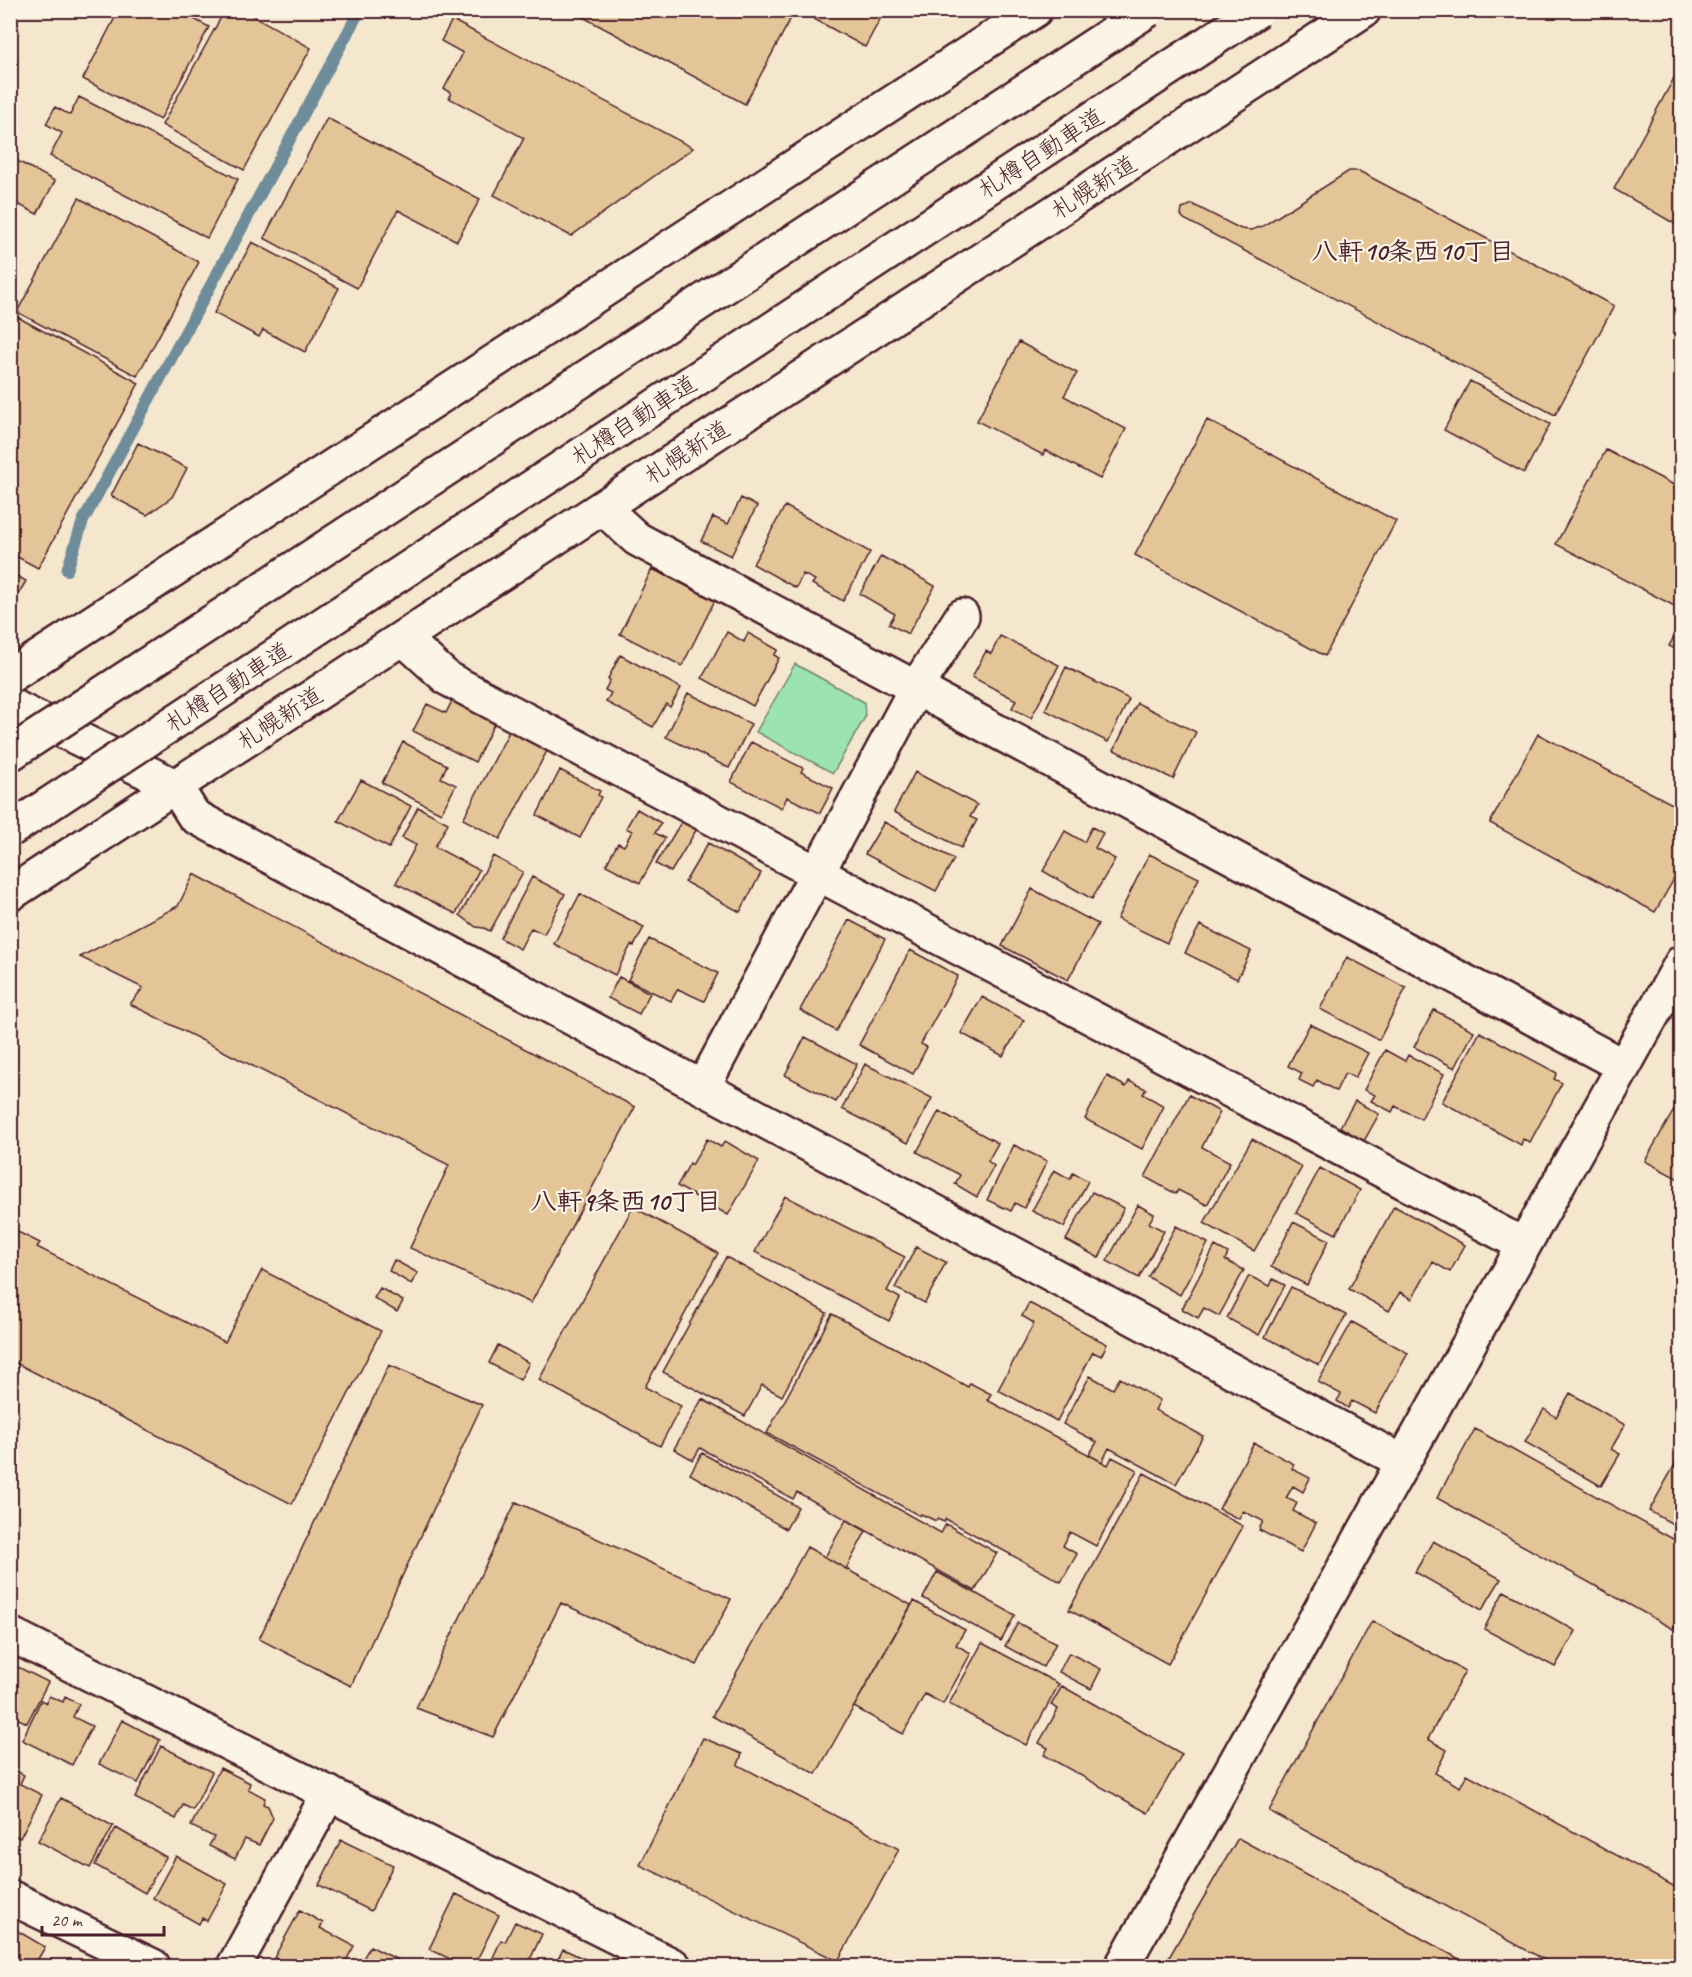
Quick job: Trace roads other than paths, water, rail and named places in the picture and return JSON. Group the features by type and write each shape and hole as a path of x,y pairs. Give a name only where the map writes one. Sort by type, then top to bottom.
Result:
{"main road":[{"path":"10,676 1035,10"},
{"path":"10,754 1148,10"},
{"name":"札樽自動車道","path":"10,830 1258,10"},
{"name":"札幌新道","path":"10,894 1364,10"},
{"path":"603,508 637,538 1623,1066"},
{"path":"703,1088 916,688 963,616"},
{"path":"404,638 448,679 1524,1245"},
{"path":"10,705 175,786 194,816 1403,1462"},
{"path":"1122,1966 1682,962"},
{"path":"10,1634 674,1966"},
{"path":"234,1966 329,1793"},
{"path":"10,1897 153,1966"}],"waterway":[{"path":"67,570 83,521 360,10"}],"district":[{"name":"八軒10条西10丁目","path":"1413,251"},
{"name":"八軒9条西10丁目","path":"626,1201"}]}
